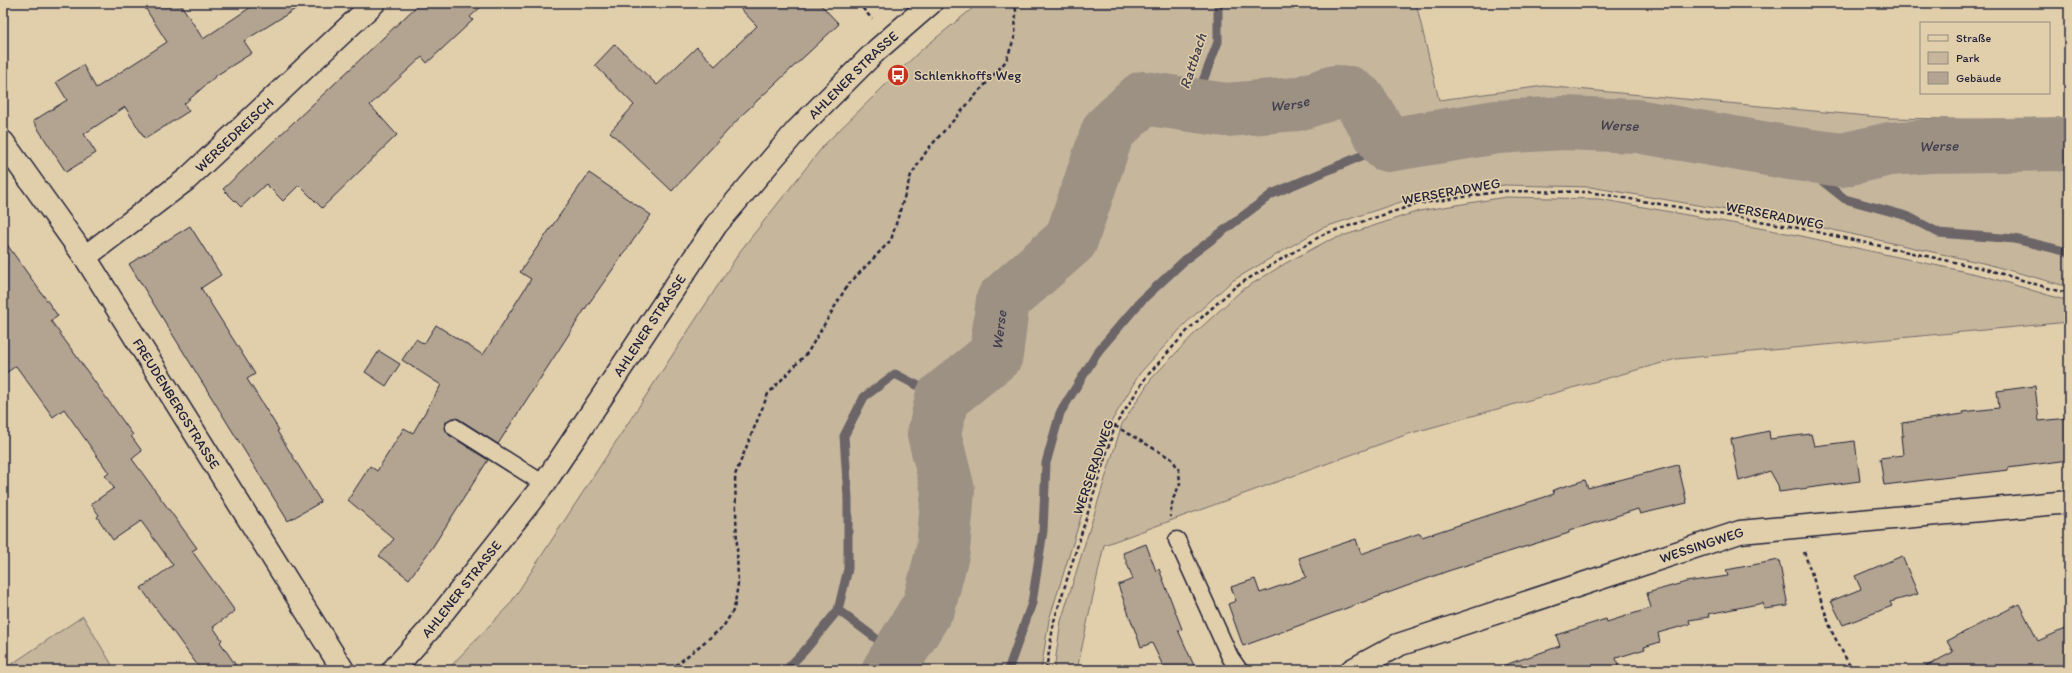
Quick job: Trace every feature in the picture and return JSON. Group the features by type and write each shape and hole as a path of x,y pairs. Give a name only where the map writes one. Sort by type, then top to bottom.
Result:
{"street":[{"name":"WERSEDREISCH","path":"85,257 187,179 374,3"},
{"name":"AHLENER STRASSE","path":"393,670 429,630 544,484 716,225 798,129 877,50 931,3"},
{"name":"FREUDENBERGSTRASSE","path":"3,142 85,257 343,670"},
{"name":"WESSINGWEG","path":"1352,670 1398,645 1740,532 2069,502"}],"lane":[{"path":"454,427 544,484"},
{"path":"1176,540 1230,657 1239,670"}],"path":[{"path":"670,670 723,627 734,609 738,584 735,475 768,394 808,352 847,286 891,240 911,175 928,149 1006,61 1015,36 1016,10 1014,3"},
{"name":"WERSERADWEG","path":"1046,670 1054,621 1115,426 1146,377 1189,328 1236,286 1324,234 1417,204 1504,191 1589,192 1789,226 1986,269 2058,291 2069,292"},
{"path":"1115,426 1172,459 1179,470 1180,484 1173,498 1170,520 1176,540"},
{"path":"1795,526 1832,632 1852,670"}],"green space":[{"path":"979,3 1416,3 1439,100 1544,86 1889,118 2069,121 2069,287 1987,264 1792,221 1590,187 1505,185 1416,197 1322,228 1232,281 1185,324 1140,373 1110,424 1049,620 1041,670 447,670 510,604 741,250 825,144 920,51"},
{"path":"1506,197 1599,199 1792,234 1985,276 2061,299 2069,299 2069,322 1676,359 1408,434 1104,545 1077,670 1054,670 1061,621 1122,424 1151,379 1196,332 1242,290 1286,263 1327,241 1419,211"},
{"path":"83,616 115,670 3,670"}],"building":[{"path":"142,3 180,3 203,39 257,3 305,3 244,41 252,53 217,75 184,104 189,111 145,139 125,107 84,134 96,153 66,172 33,121 67,100 56,82 83,65 96,88 167,42"},
{"path":"420,3 485,3 470,17 473,20 427,63 422,57 370,105 397,135 322,208 299,185 283,201 266,184 241,207 223,189"},
{"path":"735,3 819,3 839,24 743,114 672,191 610,132 634,105 595,65 615,44 657,85 697,47 715,66 757,26"},
{"path":"589,173 651,215 587,306 498,444 459,419 454,418 446,422 445,427 449,435 488,460 432,548 409,579 379,556 394,539 348,500 370,466 377,471 404,428 413,433 441,385 402,360 416,339 424,344 436,325 483,355 531,279 520,272"},
{"path":"190,226 221,275 201,288 255,374 247,379 321,502 288,521 129,264"},
{"path":"3,239 58,316 51,321 133,435 131,436 142,451 132,459 197,548 192,551 235,611 213,627 222,640 220,642 239,670 201,670 141,588 173,565 141,521 113,540 97,517 99,515 91,504 114,488 105,476 109,473 64,409 53,417 16,366 3,375"},
{"path":"379,351 400,364 386,386 365,372"},
{"path":"2035,386 2039,421 2069,418 2069,460 2008,468 2008,470 1884,485 1880,458 1903,455 1901,436 1903,436 1902,423 1963,414 1962,412 1999,408 1997,391"},
{"path":"1769,431 1770,439 1811,434 1814,446 1855,441 1860,481 1779,492 1778,485 1770,471 1739,481 1731,439"},
{"path":"1678,465 1687,503 1640,514 1638,509 1569,531 1569,533 1448,571 1243,646 1228,604 1236,601 1231,587 1255,579 1260,593 1306,577 1299,558 1356,539 1361,554 1420,533 1422,537 1554,494 1553,490 1585,480 1588,488"},
{"path":"1146,544 1156,571 1159,569 1182,629 1178,630 1196,670 1165,670 1152,643 1141,647 1118,585 1133,579 1123,553"},
{"path":"1902,556 1918,594 1890,602 1892,606 1843,625 1831,601 1861,589 1855,576"},
{"path":"1779,560 1788,606 1764,609 1763,603 1708,614 1709,617 1689,620 1690,624 1658,633 1660,642 1644,647 1645,649 1616,658 1619,670 1502,670 1502,666 1560,646 1556,635 1606,619 1607,622 1651,608 1647,593 1686,582 1728,576 1726,570"},
{"path":"2019,604 2038,641 2069,627 2069,670 1919,670 1953,652 1947,641"}],"waterway":[{"name":"Rattbach","path":"1194,104 1218,42 1218,3"},
{"name":"Werse","path":"889,670 929,605 943,550 948,490 934,434 942,398 996,355 1003,300 1071,240 1108,131 1143,98 1226,110 1297,104 1335,92 1349,93 1360,101 1387,145 1497,127 1564,123 1637,126 1790,153 1842,160 1890,149 1930,146 2069,144"},
{"path":"1008,670 1032,603 1043,531 1046,463 1060,413 1099,350 1141,301 1186,259 1272,194 1387,145"},
{"path":"1790,153 1802,165 1845,199 1907,216 1939,233 2015,239 2069,252"},
{"path":"898,655 838,610 848,569 848,498 844,436 864,397 895,374 942,398"},
{"path":"786,670 806,649 838,610"}],"place":[{"name":"Schlenkhoffs Weg","path":"898,75"}]}
